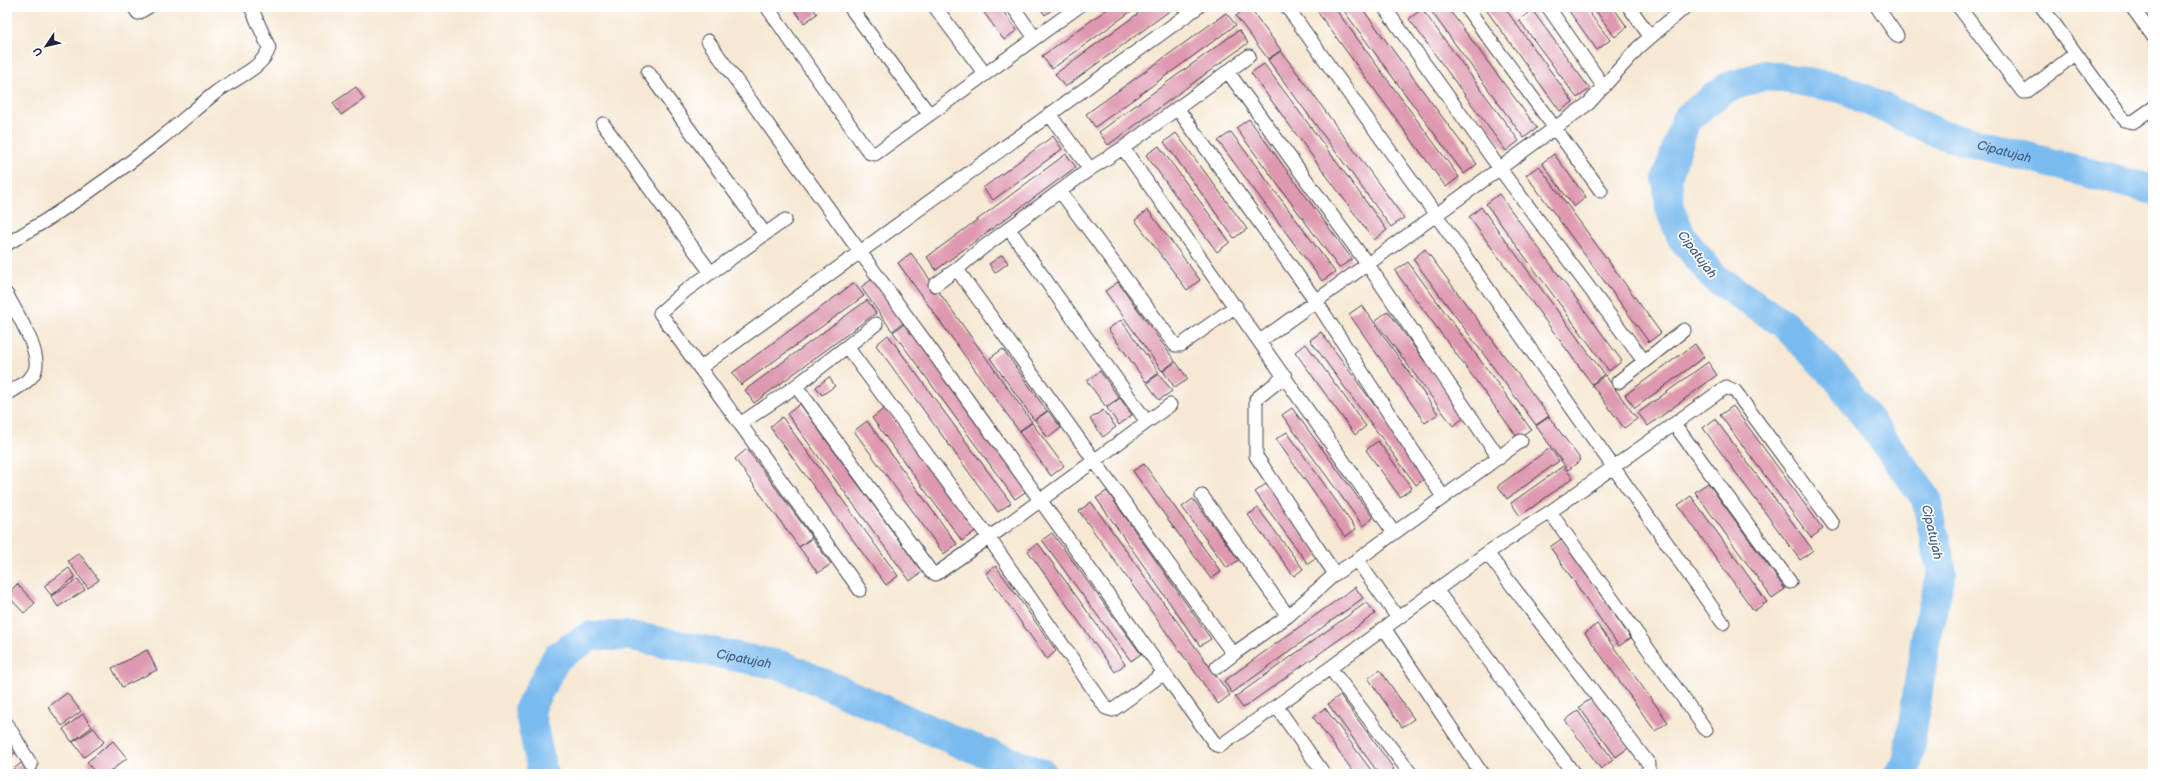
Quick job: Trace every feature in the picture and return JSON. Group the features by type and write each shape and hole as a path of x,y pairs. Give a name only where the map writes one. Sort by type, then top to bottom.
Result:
{"street":[{"path":"134,7 138,12 148,7"},
{"path":"7,244 47,221 88,193 160,140 219,90 261,63 267,55 269,48 251,7"},
{"path":"766,7 870,153 875,154 1078,7"},
{"path":"850,7 929,114"},
{"path":"935,7 985,74"},
{"path":"1013,7 1034,38"},
{"path":"700,368 1198,7"},
{"path":"1286,7 1436,215 1723,623"},
{"path":"1384,7 1500,169 1644,361"},
{"path":"1466,7 1601,192"},
{"path":"1548,7 1604,87"},
{"path":"1629,7 1650,36"},
{"path":"1260,341 1556,129 1589,103 1650,36 1685,7"},
{"path":"1877,7 1897,36"},
{"path":"1959,7 2023,92 2026,92 2075,54"},
{"path":"2042,7 2124,120 2133,122 2153,108"},
{"path":"2132,7 2153,36"},
{"path":"708,42 859,252 1041,500 1217,746 1220,746 1276,707 1437,591 1487,553 1550,512 1675,425 1726,387 1732,388 1833,524"},
{"path":"935,285 1090,169 1123,148 1249,56"},
{"path":"648,72 765,234"},
{"path":"1228,72 1368,265 1499,458"},
{"path":"1177,108 1316,302 1443,497"},
{"path":"1049,114 1090,169"},
{"path":"603,124 710,273"},
{"path":"1123,148 1236,306 1394,533"},
{"path":"1060,191 1175,345 1181,346 1236,306"},
{"path":"785,220 685,291 660,313 860,590"},
{"path":"1009,229 1147,422"},
{"path":"957,269 1230,651 1235,653"},
{"path":"7,295 34,349 36,366 34,374 7,394"},
{"path":"740,424 796,386 876,324"},
{"path":"1618,382 1684,330"},
{"path":"847,347 989,538 1106,708 1113,710 1164,673"},
{"path":"1285,376 1256,399 1256,456 1336,574"},
{"path":"796,386 931,572 939,573 1170,405"},
{"path":"1675,425 1790,582"},
{"path":"1217,667 1288,616 1336,574 1521,441"},
{"path":"1202,496 1288,616"},
{"path":"1550,512 1706,730"},
{"path":"1487,553 1649,764 1649,771 1646,774"},
{"path":"1357,560 1398,618"},
{"path":"1437,591 1574,774"},
{"path":"1384,628 1482,774"},
{"path":"1330,668 1411,774"},
{"path":"1276,707 1324,774"},
{"path":"7,724 31,765"}],"building":[{"path":"792,7 812,7 817,14 804,23"},
{"path":"980,7 1000,7 1017,30 1004,40"},
{"path":"1039,7 1056,7 1045,15"},
{"path":"1110,7 1137,7 1052,69 1042,56"},
{"path":"1147,7 1175,7 1065,87 1055,74"},
{"path":"1249,7 1281,50 1268,59 1236,16"},
{"path":"1314,7 1334,7 1459,177 1446,187"},
{"path":"1341,7 1361,7 1477,164 1464,174"},
{"path":"1428,7 1447,7 1537,128 1524,138"},
{"path":"1484,7 1504,7 1573,102 1560,111"},
{"path":"1566,7 1585,7 1610,40 1597,50"},
{"path":"1593,7 1613,7 1627,27 1615,37"},
{"path":"1422,9 1519,141 1506,151 1409,19"},
{"path":"1532,10 1590,89 1577,98 1519,20"},
{"path":"1226,13 1236,25 1095,127 1086,114"},
{"path":"1239,30 1248,43 1108,145 1099,132"},
{"path":"1281,51 1404,218 1391,227 1268,60"},
{"path":"1264,64 1387,230 1374,240 1251,73"},
{"path":"356,87 364,99 341,115 333,103"},
{"path":"1249,119 1352,259 1339,268 1236,128"},
{"path":"1231,132 1335,272 1322,281 1218,141"},
{"path":"1176,133 1247,229 1234,238 1164,142"},
{"path":"1053,136 1062,149 993,200 983,188"},
{"path":"1159,146 1230,242 1217,252 1146,155"},
{"path":"1066,154 1076,167 936,270 927,257"},
{"path":"1554,154 1586,197 1574,207 1542,163"},
{"path":"1539,166 1661,333 1649,342 1526,175"},
{"path":"1499,194 1622,361 1609,371 1486,204"},
{"path":"1481,207 1604,374 1592,384 1469,217"},
{"path":"1148,210 1200,280 1187,290 1135,220"},
{"path":"1425,249 1549,416 1536,425 1413,259"},
{"path":"911,253 1032,422 1019,431 898,263"},
{"path":"1002,255 1008,263 995,273 989,264"},
{"path":"1408,262 1531,429 1518,438 1395,271"},
{"path":"874,278 905,322 892,331 861,287"},
{"path":"1118,282 1175,361 1162,371 1105,291"},
{"path":"854,283 864,296 741,385 732,373"},
{"path":"867,300 876,313 754,403 745,390"},
{"path":"1362,305 1438,414 1425,423 1349,314"},
{"path":"1388,311 1465,417 1453,426 1375,321"},
{"path":"1121,320 1159,373 1146,382 1108,329"},
{"path":"906,323 1028,490 1015,499 893,332"},
{"path":"1321,332 1427,477 1416,485 1310,340"},
{"path":"888,335 1011,503 998,512 876,345"},
{"path":"1306,344 1366,426 1355,435 1295,352"},
{"path":"1695,344 1704,357 1635,408 1625,395"},
{"path":"1003,349 1047,411 1034,420 990,358"},
{"path":"1176,362 1188,379 1175,388 1163,371"},
{"path":"1708,362 1717,375 1648,426 1638,413"},
{"path":"1100,371 1119,398 1106,407 1087,381"},
{"path":"1159,374 1172,391 1159,400 1147,383"},
{"path":"1605,375 1637,419 1624,428 1592,385"},
{"path":"829,377 835,386 822,395 816,387"},
{"path":"1120,398 1132,415 1119,425 1107,408"},
{"path":"800,404 922,572 910,581 787,414"},
{"path":"1733,406 1823,529 1811,538 1720,415"},
{"path":"885,408 975,531 962,541 872,418"},
{"path":"1292,408 1373,518 1363,526 1282,415"},
{"path":"1103,410 1116,427 1103,437 1090,419"},
{"path":"1048,411 1061,428 1048,438 1035,420"},
{"path":"782,417 898,576 886,585 770,427"},
{"path":"1549,417 1581,460 1568,470 1536,426"},
{"path":"1715,419 1813,550 1800,560 1703,428"},
{"path":"867,421 957,544 944,554 854,431"},
{"path":"1032,423 1064,466 1051,476 1019,432"},
{"path":"1287,432 1356,529 1345,537 1276,439"},
{"path":"1378,441 1412,488 1400,497 1366,450"},
{"path":"1550,448 1559,461 1507,499 1498,486"},
{"path":"747,449 812,537 799,547 735,459"},
{"path":"1144,464 1221,572 1211,579 1133,471"},
{"path":"1563,466 1573,478 1520,516 1511,503"},
{"path":"1708,483 1785,589 1772,598 1695,492"},
{"path":"1266,484 1319,556 1308,564 1255,492"},
{"path":"1107,491 1211,639 1200,646 1096,498"},
{"path":"1691,496 1767,602 1754,611 1678,505"},
{"path":"1193,499 1239,560 1227,568 1182,507"},
{"path":"1091,502 1230,695 1218,704 1079,511"},
{"path":"1258,508 1303,569 1294,576 1248,515"},
{"path":"1052,533 1141,654 1131,661 1042,540"},
{"path":"812,538 831,564 818,573 799,547"},
{"path":"1561,539 1631,638 1619,646 1550,547"},
{"path":"1038,543 1125,664 1115,672 1028,551"},
{"path":"79,553 99,580 88,588 68,561"},
{"path":"996,566 1056,651 1047,659 986,573"},
{"path":"69,568 75,577 51,595 44,586"},
{"path":"78,579 85,590 58,607 51,596"},
{"path":"17,584 35,603 24,613 7,595"},
{"path":"1355,587 1363,598 1232,693 1224,681"},
{"path":"1367,602 1375,614 1243,708 1235,697"},
{"path":"1597,624 1668,722 1655,731 1585,633"},
{"path":"147,650 157,670 122,687 112,668"},
{"path":"1380,670 1414,719 1402,727 1368,678"},
{"path":"67,693 81,711 62,726 48,707"},
{"path":"1340,695 1394,769 1387,774 1379,774 1328,704"},
{"path":"1592,698 1628,748 1616,757 1579,707"},
{"path":"1325,708 1374,774 1355,774 1313,717"},
{"path":"1578,711 1613,760 1601,769 1565,720"},
{"path":"83,714 92,727 72,742 63,729"},
{"path":"94,728 104,742 84,757 73,742"},
{"path":"9,737 19,750 7,758 7,738"},
{"path":"113,741 127,758 107,774 96,774 87,762"},
{"path":"24,761 33,774 7,774"}],"waterway":[{"name":"Cipatujah","path":"1899,774 1907,764 1927,630 1942,572 1926,498 1838,379 1783,323 1716,279 1682,238 1670,209 1667,178 1686,119 1726,88 1765,75 1841,88 1940,134 2153,190"},
{"name":"Cipatujah","path":"543,774 529,709 557,657 590,636 631,636 784,666 962,744 1043,774"}]}
